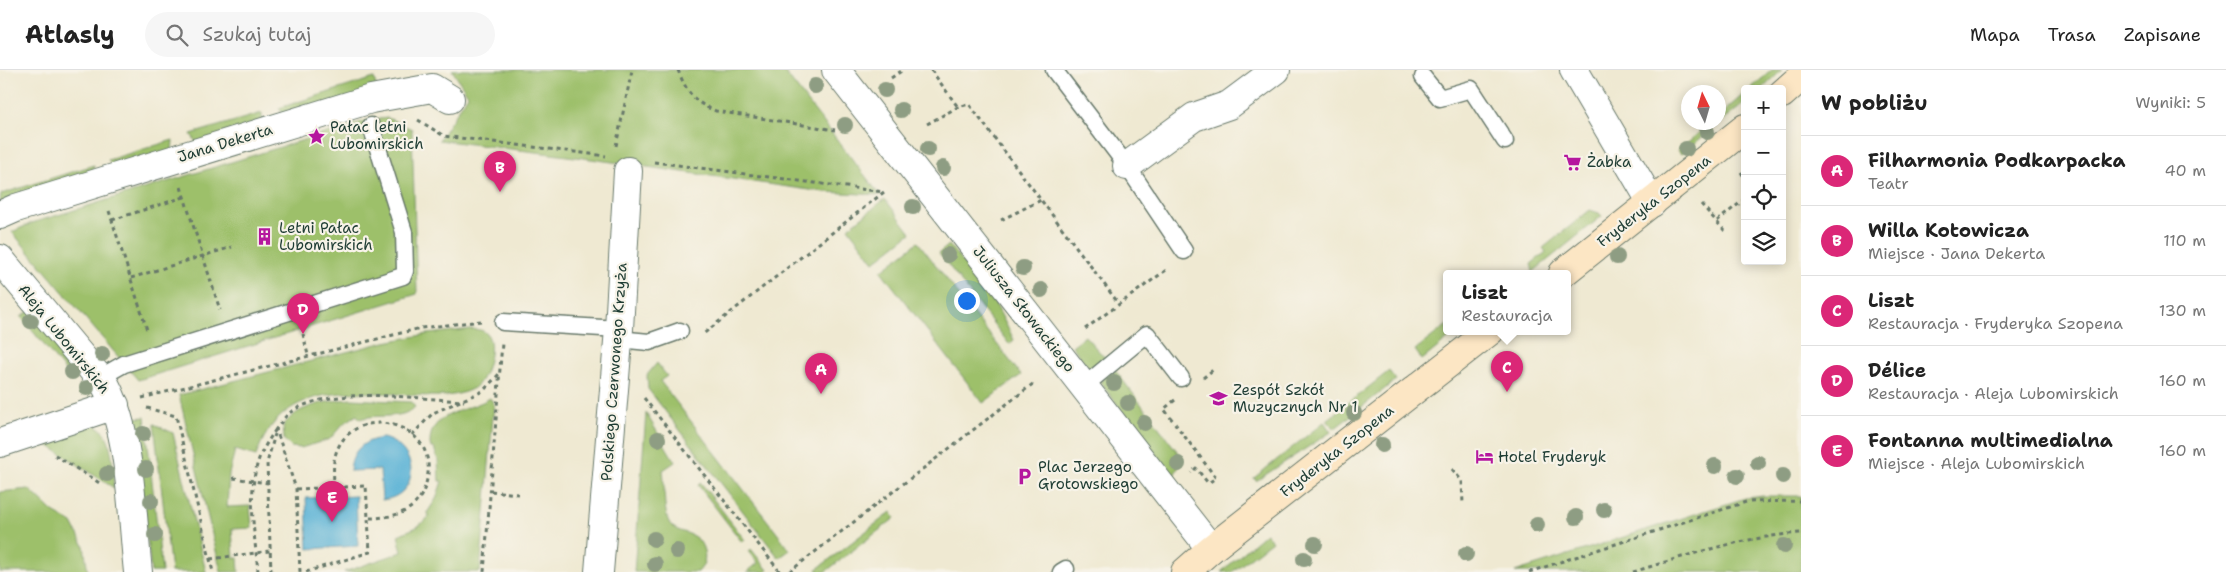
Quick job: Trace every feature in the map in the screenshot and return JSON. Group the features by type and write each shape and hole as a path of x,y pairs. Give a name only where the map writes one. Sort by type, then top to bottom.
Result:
{"street":[{"name":"Juliusza Słowackiego","path":"836,70 1211,549"},
{"path":"1127,166 1194,117 1229,105 1276,70"},
{"path":"1574,70 1652,203"},
{"path":"1786,90 1801,77"},
{"name":"Jana Dekerta","path":"0,215 26,205 371,99 432,88 450,99"},
{"name":"Fryderyka Szopena","path":"1567,270 1743,130"},
{"name":"Polskiego Czerwonego Krzyża","path":"599,572 618,334 621,164"},
{"name":"Aleja Lubomirskich","path":"2,268 99,378 116,405 123,440 138,572"},
{"name":"Fryderyka Szopena","path":"1185,572 1211,549 1485,335"},
{"path":"11,439 116,405"}],"lane":[{"path":"1054,70 1127,166 1184,251"},
{"path":"1423,77 1440,98 1471,89 1505,141"},
{"path":"99,378 124,364 402,276 405,272 404,232 371,126"},
{"path":"503,322 618,334 649,342 680,331"},
{"path":"1084,386 1146,334 1181,378"}],"path":[{"path":"417,120 444,136 621,164 632,70"},
{"path":"678,70 684,86 692,97 702,106 716,112 835,130"},
{"path":"891,78 903,70"},
{"path":"931,70 958,107"},
{"path":"927,124 958,107 969,104 1119,304"},
{"path":"653,162 884,192 696,339 680,331"},
{"path":"181,187 227,332"},
{"path":"112,220 184,197"},
{"path":"1000,220 1041,200"},
{"path":"1717,221 1741,203"},
{"path":"1701,204 1725,231"},
{"path":"109,211 155,354"},
{"path":"131,278 232,247"},
{"path":"1084,329 1175,263 1184,251"},
{"path":"116,405 421,328 469,321"},
{"path":"484,572 503,322"},
{"path":"303,334 308,355"},
{"path":"1199,381 1214,369"},
{"path":"412,435 433,413 464,401 483,391 500,373"},
{"path":"789,572 1034,383"},
{"path":"258,572 253,505 254,481 260,457 276,429 288,415 324,398 351,396 464,401"},
{"path":"644,398 780,572"},
{"path":"1178,398 1164,409 1216,478 1208,483 1196,468 1191,473"},
{"path":"147,408 176,416 213,572"},
{"path":"334,488 334,461 339,447 359,427 385,422 399,425 412,435 423,447 428,466 421,496 404,512 394,516 368,518"},
{"path":"271,572 267,463 276,429"},
{"path":"276,429 296,489 300,572"},
{"path":"11,439 130,502"},
{"path":"1452,469 1462,482 1463,504"},
{"path":"233,478 268,483"},
{"path":"296,489 366,486 370,552 306,572"},
{"path":"491,491 518,494"},
{"path":"1529,572 1746,502 1801,501"},
{"path":"1632,572 1732,544 1773,535 1801,533"},
{"path":"210,559 270,551"},
{"path":"772,572 777,568"}],"green space":[{"path":"452,70 783,70 880,195 824,192 591,159 439,140 468,95"},
{"path":"1772,70 1782,70 1766,85 1755,85"},
{"path":"374,78 377,89 285,117 279,108"},
{"path":"1741,97 1741,106 1726,118 1726,110"},
{"path":"262,113 262,123 197,144 191,134"},
{"path":"388,118 412,129 417,294 138,380 12,232 32,223 369,120"},
{"path":"1702,130 1711,130 1681,154 1678,150"},
{"path":"173,140 172,152 115,170 108,160"},
{"path":"94,165 92,176 0,204 1,194"},
{"path":"885,199 911,233 874,262 848,228"},
{"path":"1590,210 1602,216 1535,270 1532,270 1531,264 1546,252 1543,248"},
{"path":"918,242 1021,375 983,403 881,271"},
{"path":"949,245 970,271 973,270 992,297 1014,340 1009,344 939,253"},
{"path":"29,311 80,372 72,379 21,317"},
{"path":"1443,328 1443,335 1453,335 1422,360 1415,350"},
{"path":"472,329 481,330 486,333 490,345 489,362 482,378 474,388 459,394 443,396 341,393 319,397 299,404 282,415 267,432 256,456 235,450 229,474 227,507 250,506 252,528 232,529 234,558 238,558 239,572 221,572 179,395 385,342 428,334"},
{"path":"1085,336 1107,360 1091,371 1072,346"},
{"path":"657,363 667,376 660,381 790,550 779,558 648,389 647,375"},
{"path":"1115,370 1183,459 1173,477 1100,382"},
{"path":"1389,371 1396,380 1334,429 1327,420"},
{"path":"490,398 494,404 480,572 344,572 402,552 398,535 417,527 429,517 427,513 436,499 442,481 439,481 438,460 434,448 431,448 430,444 431,433 436,425 451,414"},
{"path":"351,399 411,402 415,407 403,414 396,415 360,419 357,415 343,424 330,439 301,448 291,447 284,440 283,426 296,413 313,405"},
{"path":"646,413 675,462 663,470 666,514 675,529 692,535 701,543 705,560 698,572 634,572"},
{"path":"145,417 162,572 151,572 134,418"},
{"path":"1324,422 1331,432 1256,481 1254,478"},
{"path":"93,424 100,428 109,443 114,488 38,439"},
{"path":"154,424 173,433 206,572 171,572"},
{"path":"701,483 745,540 742,542 698,485"},
{"path":"29,489 53,512 72,523 84,546 88,572 0,572 0,492"},
{"path":"1801,496 1801,572 1515,572 1745,498"},
{"path":"891,512 895,518 825,572 819,572 817,569"},
{"path":"1266,533 1272,541 1232,572 1221,572"},
{"path":"751,549 768,570 765,572 747,572 758,563 749,551"}],"water":[{"path":"383,438 395,443 404,451 411,471 409,481 404,490 395,497 382,500 380,470 350,471 353,458 359,448 370,441"},
{"path":"356,496 358,546 308,549 306,498"}],"place":[{"name":"Pałac letni Lubomirskich","path":"316,136"},
{"name":"Żabka","path":"1573,162"},
{"name":"Willa Kotowicza","path":"500,192"},
{"name":"Letni Pałac Lubomirskich","path":"265,237"},
{"name":"Délice","path":"303,334"},
{"name":"Liszt","path":"1507,392"},
{"name":"Filharmonia Podkarpacka","path":"821,394"},
{"name":"Zespół Szkół Muzycznych Nr 1","path":"1219,399"},
{"name":"Hotel Fryderyk","path":"1484,457"},
{"name":"Plac Jerzego Grotowskiego","path":"1024,476"},
{"name":"Fontanna multimedialna","path":"332,522"}]}
